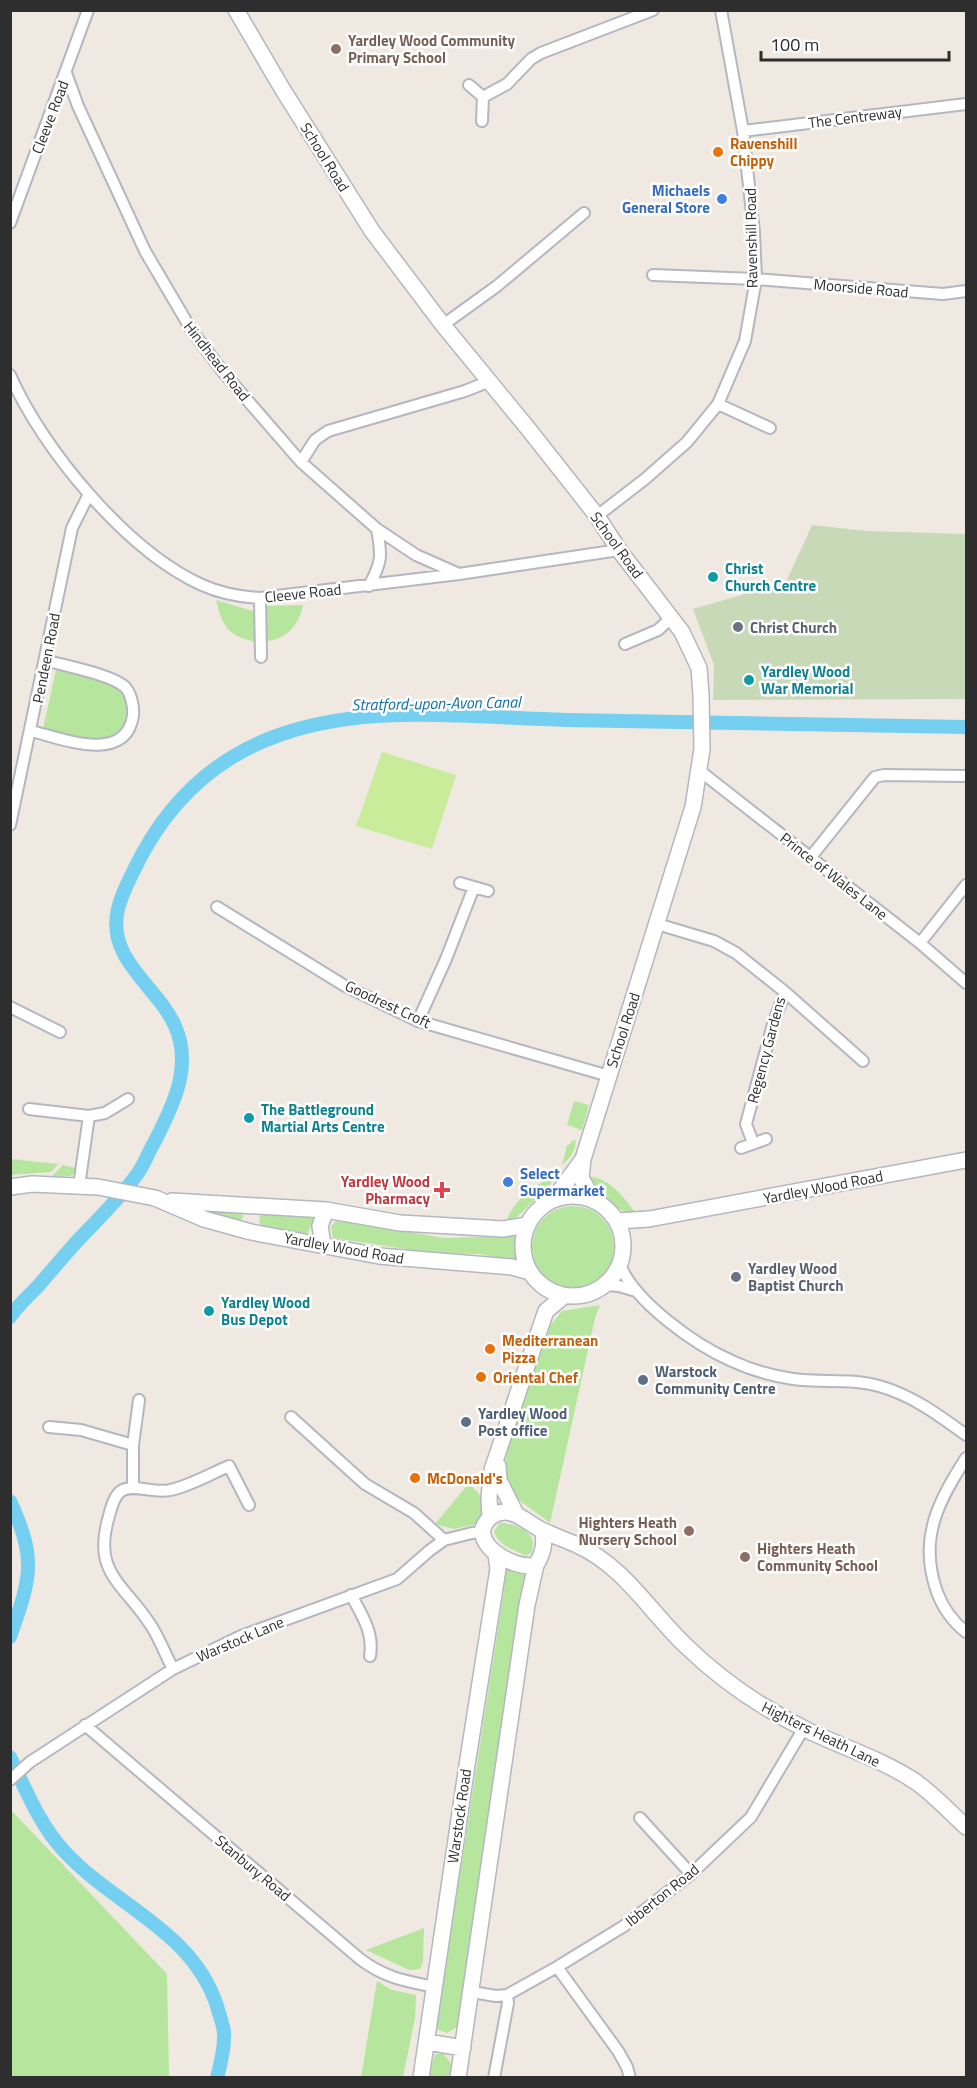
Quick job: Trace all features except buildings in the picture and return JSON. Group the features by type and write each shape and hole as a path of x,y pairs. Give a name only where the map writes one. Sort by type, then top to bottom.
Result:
{"street":[{"name":"Cleeve Road","path":"10,223 88,10"},
{"name":"School Road","path":"236,10 372,231 443,325 597,516 620,550 672,617 690,646 699,668 702,749 693,807 583,1159 581,1178 594,1201"},
{"path":"483,97 507,84 524,66 541,53 653,10"},
{"name":"Ravenshill Road","path":"597,516 645,479 687,442 718,404 745,341 756,279 750,179 721,10"},
{"name":"Hindhead Road","path":"66,73 78,106 145,251 192,331 223,372 301,462 377,529 416,555 459,574"},
{"path":"469,85 483,97"},
{"path":"482,121 483,97"},
{"name":"The Centreway","path":"743,131 966,104"},
{"path":"443,325 496,286 584,213"},
{"name":"Moorside Road","path":"652,275 756,279 943,294 966,291"},
{"name":"Cleeve Road","path":"10,375 13,387 47,440 89,494 145,548 176,571 212,589 243,597 260,598 369,586 620,550"},
{"path":"301,462 315,440 328,431 465,391 490,381"},
{"path":"718,404 770,428"},
{"name":"Pendeen Road","path":"10,825 72,528 89,494"},
{"path":"369,586 377,571 382,553 377,529"},
{"path":"260,598 261,657"},
{"path":"625,644 658,630 672,617"},
{"path":"31,731 89,745 108,745 118,741 127,731 133,716 132,704 125,687 110,679 45,660"},
{"name":"Prince of Wales Lane","path":"700,771 920,943 966,982"},
{"path":"810,858 875,777 884,775 966,776"},
{"path":"460,883 488,891"},
{"path":"920,943 966,885"},
{"path":"418,1021 446,959 474,887"},
{"name":"Goodrest Croft","path":"217,907 345,986 418,1021 609,1076"},
{"name":"Regency Gardens","path":"657,924 714,941 729,949 785,992 773,1024 746,1124 753,1143"},
{"path":"785,992 863,1061"},
{"path":"10,1007 60,1032"},
{"path":"29,1109 89,1116 105,1113 128,1099"},
{"path":"79,1186 89,1116"},
{"path":"741,1148 766,1139"},
{"name":"School Road","path":"553,1200 583,1159"},
{"name":"Yardley Wood Road","path":"616,1221 643,1220 966,1160"},
{"name":"Yardley Wood Road","path":"10,1187 32,1184 102,1187 159,1199 326,1210 400,1223 503,1229 528,1225"},
{"path":"576,1196 594,1201 604,1207 616,1221 622,1236 624,1245 620,1265 614,1276 606,1285 585,1295 564,1296 542,1286 530,1272 526,1263 523,1246 528,1225 537,1212 553,1200 576,1196"},
{"name":"Yardley Wood Road","path":"159,1199 204,1219 251,1232 379,1256 512,1267 530,1272"},
{"path":"251,1232 256,1205"},
{"path":"323,1245 320,1226 326,1210"},
{"path":"624,1245 643,1220"},
{"path":"620,1265 627,1281 636,1292 665,1318 707,1348 732,1361 758,1371 794,1379 855,1380 881,1387 907,1396 966,1435"},
{"path":"606,1285 619,1286 636,1292"},
{"path":"542,1286 546,1311 492,1470 486,1544 496,1554 514,1564 529,1567 539,1559 571,1543"},
{"path":"546,1311 564,1296"},
{"path":"133,1487 133,1445 139,1400"},
{"path":"291,1417 365,1484 414,1514 444,1540"},
{"path":"49,1427 81,1430 133,1445"},
{"path":"498,1454 499,1480 516,1514"},
{"path":"966,1458 949,1484 934,1519 928,1547 932,1576 941,1603 957,1625 966,1632"},
{"path":"173,1669 150,1624 131,1602 106,1564 103,1553 105,1528 112,1504 120,1492 133,1487 149,1492 169,1491 229,1466 249,1505"},
{"path":"458,2078 527,1605 545,1543 543,1531 516,1514 504,1511 487,1525"},
{"name":"Warstock Lane","path":"10,1780 30,1762 173,1669 241,1636 397,1579 444,1540 472,1533 487,1525"},
{"name":"Highters Heath Lane","path":"543,1531 594,1553 610,1564 686,1646 752,1700 915,1782 966,1827"},
{"name":"Warstock Road","path":"421,2078 466,1765 498,1569 496,1554"},
{"path":"351,1595 369,1629 372,1646 370,1656"},
{"name":"Stanbury Road","path":"85,1725 377,1972 398,1980 435,1987"},
{"name":"Ibberton Road","path":"507,1995 624,1926 691,1874 751,1817 804,1728"},
{"path":"640,1818 691,1874"},
{"path":"557,1967 618,2051 630,2078"},
{"path":"472,1992 496,1996 507,1995 508,2003 494,2078"},
{"path":"427,2042 462,2048"}],"green space":[{"path":"812,525 866,531 966,534 966,699 713,700 714,665 693,609 786,582"},
{"path":"216,600 256,612 257,642 239,637 228,629 221,618"},
{"path":"303,605 291,630 274,640 267,641 267,606"},
{"path":"56,670 112,682 121,688 130,706 124,731 117,738 85,741 43,729"},
{"path":"382,752 456,775 432,849 356,826"},
{"path":"574,1101 589,1105 582,1130 567,1125"},
{"path":"574,1140 576,1141 573,1152 562,1165 567,1146"},
{"path":"10,1159 58,1164 51,1172 11,1175"},
{"path":"63,1165 79,1169 70,1176 52,1176"},
{"path":"587,1176 610,1184 622,1195 637,1215 616,1207"},
{"path":"550,1178 554,1179 550,1185 515,1219 510,1223 506,1222 509,1214 524,1195"},
{"path":"573,1206 589,1209 602,1218 611,1231 614,1247 611,1263 602,1276 589,1285 573,1288 557,1285 544,1276 535,1263 532,1247 535,1231 544,1218 557,1209"},
{"path":"217,1210 242,1212 243,1217 241,1220 216,1215 214,1212"},
{"path":"265,1211 314,1218 307,1235 262,1226 259,1222 260,1215"},
{"path":"337,1219 443,1238 519,1236 518,1261 480,1254 432,1253 333,1238 331,1227"},
{"path":"600,1305 595,1318 550,1523 515,1497 502,1473 546,1331 562,1311"},
{"path":"469,1483 479,1494 484,1507 477,1524 454,1529 435,1524"},
{"path":"500,1523 525,1530 533,1542 532,1552 526,1556 502,1543 494,1531"},
{"path":"505,1567 528,1573 515,1642 457,2027 447,2033 436,2029 504,1590"},
{"path":"10,1809 167,1974 169,2077 11,2077"},
{"path":"424,1928 423,1961 420,1969 409,1970 366,1950"},
{"path":"377,1981 392,1990 416,1995 415,2018 403,2077 361,2077"},
{"path":"435,2054 444,2054 452,2065 450,2077 428,2078"}],"waterway":[{"name":"Stratford-upon-Avon Canal","path":"10,1317 132,1181 145,1161 174,1100 181,1071 180,1041 167,1011 126,958 119,943 116,927 118,909 146,846 177,804 213,770 235,756 282,734 316,724 387,715 966,727"},
{"name":"Stratford-upon-Avon Canal","path":"10,1501 24,1539 28,1569 23,1599 10,1637"},
{"name":"Stratford-upon-Avon Canal","path":"10,1757 28,1795 56,1842 85,1871 172,1939 206,1980 217,2006 224,2032 217,2078"}],"place":[{"name":"Yardley Wood Community Primary School","path":"336,49"},
{"name":"Ravenshill Chippy","path":"718,152"},
{"name":"Michaels General Store","path":"722,199"},
{"name":"Christ Church Centre","path":"713,577"},
{"name":"Christ Church","path":"738,627"},
{"name":"Yardley Wood War Memorial","path":"749,680"},
{"name":"The Battleground Martial Arts Centre","path":"249,1118"},
{"name":"Select Supermarket","path":"508,1182"},
{"name":"Yardley Wood Pharmacy","path":"442,1190"},
{"name":"Yardley Wood Baptist Church","path":"736,1277"},
{"name":"Yardley Wood Bus Depot","path":"209,1311"},
{"name":"Mediterranean Pizza","path":"490,1349"},
{"name":"Oriental Chef","path":"481,1377"},
{"name":"Warstock Community Centre","path":"643,1380"},
{"name":"Yardley Wood Post office","path":"466,1422"},
{"name":"McDonald's","path":"415,1478"},
{"name":"Highters Heath Nursery School","path":"689,1531"},
{"name":"Highters Heath Community School","path":"745,1557"}]}
